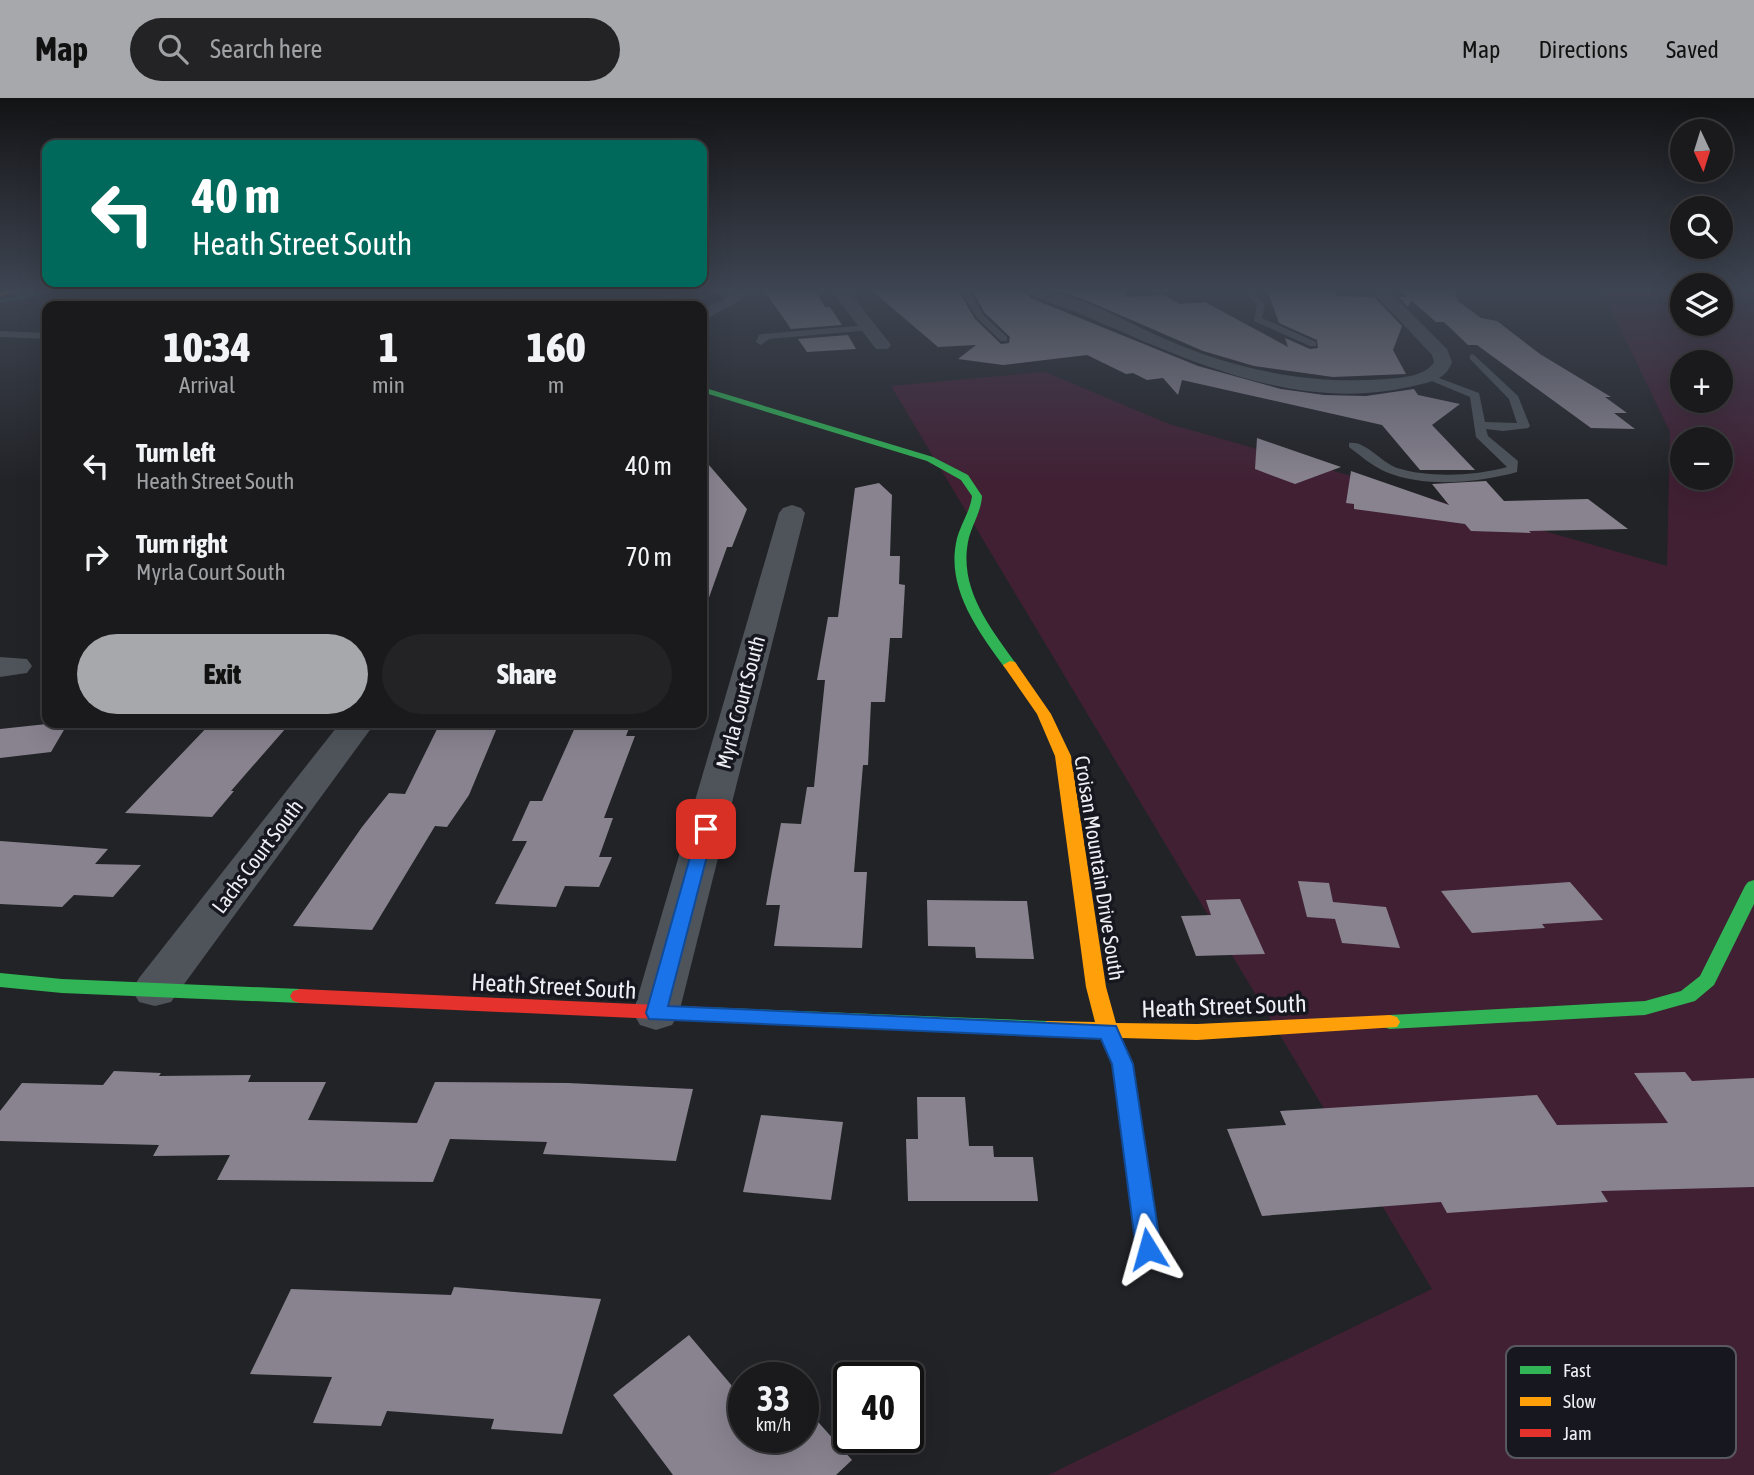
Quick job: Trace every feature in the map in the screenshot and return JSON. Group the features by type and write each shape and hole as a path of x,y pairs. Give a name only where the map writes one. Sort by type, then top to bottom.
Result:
{"street":[{"path":"1183,353 1290,381 1345,388 1407,383 1427,377 1443,366 1441,353"},
{"name":"Croisan Mountain Drive South","path":"707,391 758,409 930,459 962,475 976,490 977,507 964,537 959,560 963,582 977,614 1051,724 1058,739 1069,792 1096,987 1108,1032"},
{"name":"Myrla Court South","path":"656,1013 792,513"},
{"name":"Lachs Court South","path":"155,990 354,728"},
{"name":"Heath Street South","path":"0,980 62,986 656,1013 1108,1032 1198,1032 1645,1008 1688,996 1707,980 1754,886"},
{"path":"1108,1032 1122,1064 1148,1249"}],"lane":[{"path":"1473,357 1514,398 1524,426 1503,428 1479,425"},
{"path":"1353,445 1381,465 1408,474 1493,475 1513,469 1514,464 1503,452 1482,437 1475,395 1427,377"}],"shaded area":[{"path":"1632,353 1670,353 1670,413 1733,413 1733,353 1754,353 1754,1475 1048,1475 1432,1289 891,386 1045,372 1169,424 1667,566 1670,432"}],"building":[{"path":"965,353 1167,353 1198,366 1281,389 1324,395 1366,396 1414,389 1418,395 1460,404 1432,425 1475,470 1420,470 1382,425 1182,380 1178,395 1163,378 1147,380 1133,373 1126,374 1087,355 1003,365 958,359"},
{"path":"1211,353 1395,353 1406,374 1333,377 1254,366"},
{"path":"1488,353 1539,353 1611,397 1605,397 1627,413 1614,413 1635,429 1591,428"},
{"path":"1257,438 1341,467 1295,484 1255,469"},
{"path":"707,463 747,509 732,547 727,547 707,603"},
{"path":"1351,471 1449,505 1432,484 1486,481 1504,501 1588,499 1628,529 1529,531 1531,533 1471,531 1465,524 1354,509 1354,504 1346,503"},
{"path":"879,483 892,495 890,556 900,556 899,584 905,585 902,638 890,638 885,702 871,702 868,765 863,765 854,872 867,872 862,948 774,946 780,905 766,905 772,871 781,823 801,824 807,787 814,787 825,680 817,680 828,617 838,617 855,488"},
{"path":"42,724 42,728 65,728 51,752 0,758 0,729"},
{"path":"206,728 286,728 212,817 125,813"},
{"path":"438,728 497,728 469,795 447,827 435,826 372,930 293,926 389,793 405,794"},
{"path":"575,728 629,728 626,736 635,736 604,818 613,818 599,857 612,857 599,887 565,886 556,907 495,904 527,841 512,841 530,801 542,801"},
{"path":"0,841 108,849 95,864 141,865 113,897 74,895 62,907 0,904"},
{"path":"1298,881 1329,883 1333,902 1386,907 1400,948 1342,943 1335,919 1307,917"},
{"path":"1570,882 1603,920 1542,924 1545,928 1472,933 1441,891"},
{"path":"1240,899 1265,954 1196,956 1181,916 1211,915 1206,900"},
{"path":"927,900 1027,901 1034,959 976,958 975,947 928,946"},
{"path":"114,1071 161,1073 159,1076 251,1075 248,1082 326,1082 308,1120 417,1123 435,1082 568,1083 693,1089 676,1161 543,1154 547,1142 450,1139 433,1182 217,1180 230,1155 153,1156 159,1145 0,1141 0,1111 22,1083 103,1085"},
{"path":"1685,1072 1692,1081 1754,1078 1754,1187 1601,1191 1608,1202 1447,1213 1441,1202 1262,1216 1227,1129 1286,1125 1280,1111 1537,1095 1557,1125 1668,1123 1634,1073"},
{"path":"917,1097 965,1097 969,1146 993,1146 994,1157 1033,1157 1038,1201 908,1201 906,1139 918,1139"},
{"path":"761,1115 843,1122 831,1200 743,1192"},
{"path":"454,1287 601,1299 562,1434 491,1429 494,1419 387,1411 381,1426 313,1423 332,1377 250,1374 291,1289 451,1295"},
{"path":"689,1335 728,1381 728,1453 819,1453 819,1423 833,1439 833,1453 846,1453 852,1460 836,1475 673,1475 613,1395"}],"traffic: fast":[{"path":"707,391 930,459 965,478 977,496 962,542 962,576 966,592 981,623 1010,665"},
{"path":"1390,1022 1645,1008 1688,996 1707,980 1754,886"},
{"path":"0,980 62,986 300,996"},
{"path":"702,1014 1047,1029"},
{"path":"1130,1118 1148,1249"}],"traffic: slow":[{"path":"1010,665 1044,714 1063,756 1096,987 1108,1032 1122,1064 1130,1118"},
{"path":"1047,1029 1197,1032 1390,1022"}],"traffic: jam":[{"path":"300,996 702,1014"}],"route":[{"path":"706,829 656,1013 1108,1032 1122,1064 1148,1249"}]}
